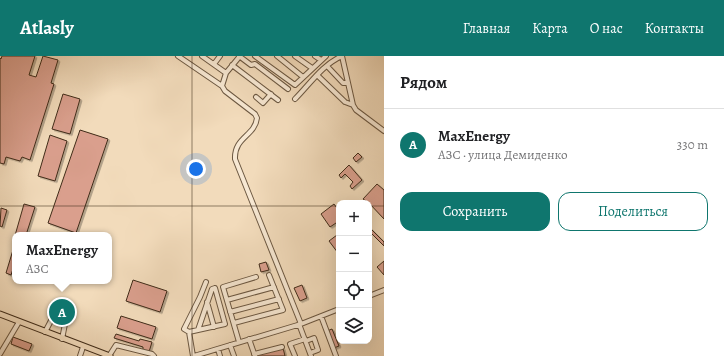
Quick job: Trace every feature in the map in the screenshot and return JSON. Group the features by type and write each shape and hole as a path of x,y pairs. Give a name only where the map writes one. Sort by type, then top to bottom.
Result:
{"main road":[{"path":"0,314 62,339 110,356"}],"street":[{"path":"178,56 222,86 225,91 255,114 257,118 255,126 237,146 234,152 235,159 300,324 305,340 311,355 318,350 314,338 305,340 290,344 295,356"},
{"path":"203,56 226,73"},
{"path":"214,64 220,56"},
{"path":"222,86 226,73 240,56 251,65 255,64 288,89"},
{"path":"256,56 295,84 326,56"},
{"path":"277,56 303,77"},
{"path":"295,56 312,68"},
{"path":"315,56 321,60"},
{"path":"295,99 317,75 337,58 342,56 353,105 356,110 384,131"},
{"path":"232,64 278,100"},
{"path":"328,66 343,82 348,83"},
{"path":"317,75 345,102 353,105"},
{"path":"256,97 263,103 271,94"},
{"path":"234,323 283,310 269,274"},
{"path":"239,342 224,287 256,278"},
{"path":"206,282 184,330 188,332 193,356 207,354 239,342 300,324 336,310"},
{"path":"227,300 274,287"},
{"path":"188,332 198,330 214,326 225,324 215,288 212,289 198,330"},
{"path":"372,295 384,290"},
{"path":"377,293 384,295"},
{"path":"230,312 279,299"},
{"path":"207,302 214,326"},
{"path":"313,313 315,318"},
{"path":"45,332 54,315 66,319 62,339"},
{"path":"321,316 336,356"},
{"path":"0,355 19,322"},
{"path":"249,339 254,355 282,347"},
{"path":"110,356 116,345 152,354 154,356"},
{"path":"230,345 234,356"},
{"path":"80,356 83,347"},
{"path":"218,349 220,356"}],"building":[{"path":"2,56 35,56 29,75 36,77 43,56 58,60 51,83 54,84 30,160 22,157 20,161 6,157 4,164 0,163 0,58 1,59"},
{"path":"63,94 80,99 70,134 52,129"},
{"path":"80,130 108,139 76,232 48,223"},
{"path":"50,135 67,141 55,181 38,176"},
{"path":"358,153 362,157 356,162 353,158"},
{"path":"349,165 362,180 352,189 350,186 353,182 345,174 341,178 339,175"},
{"path":"377,184 384,190 384,219 372,206 372,200 363,199"},
{"path":"24,204 35,207 27,232 16,232"},
{"path":"334,204 336,207 336,223 330,227 321,214"},
{"path":"1,208 7,210 2,227 0,226"},
{"path":"372,230 384,242 384,246 372,234"},
{"path":"336,236 336,250 329,241"},
{"path":"12,253 12,272 11,275 6,273"},
{"path":"384,261 384,275 377,267"},
{"path":"266,262 269,270 261,272 259,264"},
{"path":"133,280 167,291 160,312 126,301"},
{"path":"302,285 307,298 300,301 294,288"},
{"path":"55,307 70,311 68,317 53,312"},
{"path":"121,316 156,327 152,339 117,328"},
{"path":"332,329 336,339 336,344 338,344 339,346 334,348 327,331"},
{"path":"116,334 139,341 140,339 152,342 149,352 143,350 143,347 114,338"},
{"path":"13,337 32,344 29,351 11,344"},
{"path":"283,348 285,356 257,356 257,355"}],"place":[{"name":"MaxEnergy","path":"62,312"}]}
